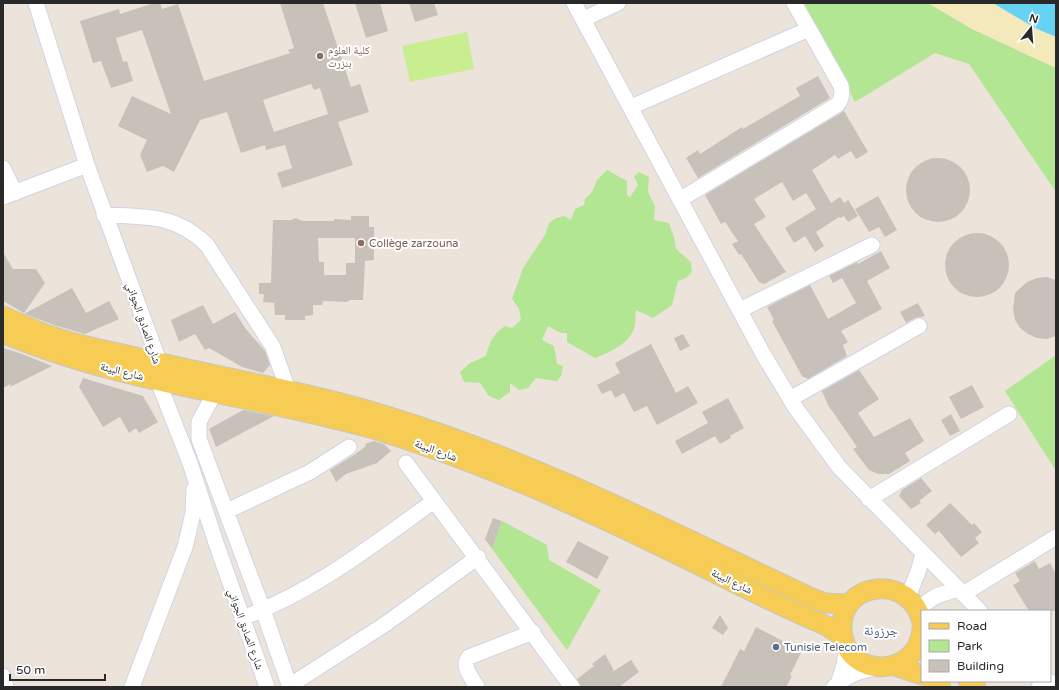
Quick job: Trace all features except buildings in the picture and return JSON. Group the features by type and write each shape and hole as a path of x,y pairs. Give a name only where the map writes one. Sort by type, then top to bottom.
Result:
{"main road":[{"name":"شارع البيئة","path":"3,316 44,334 215,392 385,432 481,466 565,501 825,625 845,641 855,657 863,663 921,675"},
{"name":"شارع البيئة","path":"3,333 39,348 159,372 288,390 387,416 488,451 575,487 824,603 849,604"},
{"path":"845,641 843,618 849,604 867,591 882,588 896,590 916,610"},
{"path":"887,667 908,658 916,650 921,639"}],"street":[{"name":"شارع الصادق الجواني","path":"36,3 104,215 190,462 216,543 267,687"},
{"path":"574,3 740,310 790,399 839,467 979,610"},
{"path":"584,19 618,3"},
{"path":"681,199 837,105 841,101 841,86 794,3"},
{"path":"631,107 809,29"},
{"path":"3,168 9,195 87,164"},
{"path":"104,215 161,218 176,223 198,236 207,245 266,335 278,359 288,390"},
{"path":"740,310 872,245"},
{"path":"790,399 919,326"},
{"path":"215,392 202,416 198,428 199,439 227,511 290,686 384,626 478,557"},
{"path":"869,499 1009,414"},
{"path":"227,511 310,472 349,447"},
{"path":"190,462 206,458"},
{"path":"406,463 434,502 478,557 572,687"},
{"path":"132,687 185,547 193,513 195,478"},
{"path":"242,618 263,610 305,590 357,556 434,502"},
{"path":"185,547 199,535 209,537 216,543"},
{"path":"916,610 936,596 961,592 1056,537"},
{"path":"916,610 919,569 922,552"},
{"path":"477,687 466,666 467,660 533,632"},
{"path":"836,685 844,665 845,641"},
{"path":"836,685 857,672 887,667"},
{"path":"3,676 6,687"},
{"path":"1039,687 1048,682"}],"green space":[{"path":"804,3 928,3 972,29 1056,68 1056,192 969,64 935,53 855,102"},
{"path":"467,32 474,69 410,82 402,46"},
{"path":"607,170 627,181 627,195 630,197 638,185 634,177 639,172 649,177 648,192 655,206 654,220 669,223 676,249 691,262 692,272 686,278 678,281 672,305 653,318 636,310 635,326 629,338 619,346 595,358 567,342 567,333 561,333 548,326 542,340 554,346 557,364 563,366 561,376 557,381 536,378 528,388 519,390 510,383 510,392 499,400 489,396 480,383 464,382 460,372 470,363 486,356 492,339 497,332 505,326 512,328 521,320 519,309 512,299 523,268 545,235 549,223 556,218 564,216 571,220 575,209 584,205 585,199 592,192 597,180"},
{"path":"1056,355 1056,471 1005,391"},
{"path":"502,521 547,545 549,560 601,590 567,650 492,549"}],"sand":[{"path":"928,3 993,3 1035,28 1056,37 1056,68 972,29"}],"water":[{"path":"993,3 1056,3 1056,37 1035,28"}],"place":[{"name":"كلية العلوم بنزرت","path":"320,56"},
{"name":"Collège zarzouna","path":"361,243"},
{"name":"Tunisie Telecom","path":"776,647"}],"district":[{"name":"جرزونة","path":"881,630"}]}
